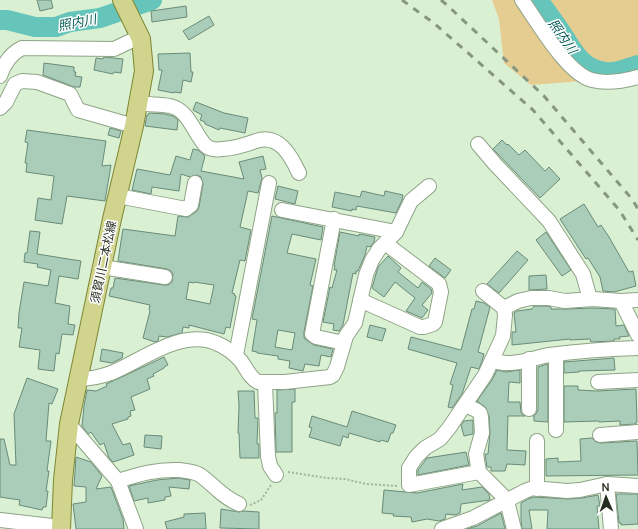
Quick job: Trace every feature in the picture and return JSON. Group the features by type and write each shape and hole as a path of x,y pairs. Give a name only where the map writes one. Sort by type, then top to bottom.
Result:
{"main road":[{"name":"須賀川二本松線","path":"61,528 63,480 69,424 102,267 134,126 144,71 138,32 123,1"}],"street":[{"path":"522,0 568,65 579,74 591,80 606,82 638,77"},
{"path":"0,76 10,55 22,48 114,49 133,40 138,32"},
{"path":"0,108 6,102 16,84 22,81 37,82 70,94 78,110 134,126"},
{"path":"138,103 176,108 185,114 205,145 214,150 236,148 256,141 270,140 283,146 293,160 299,173"},
{"path":"478,144 495,164 549,220 582,274 590,300"},
{"path":"118,196 186,209 191,205 195,183"},
{"path":"236,355 269,183"},
{"path":"78,379 99,377 152,352 193,339 215,342 236,355 254,381 265,383 301,381 330,377 337,368 349,330 355,323 366,275 372,260 396,232 411,201 429,186"},
{"path":"282,210 396,232"},
{"path":"334,220 312,334 316,337 344,343"},
{"path":"360,300 420,327 433,324 435,322 440,292 439,284 385,243"},
{"path":"102,267 166,277"},
{"path":"479,472 409,484 409,468 416,457 425,448 440,439 465,405 486,375 503,336 505,315 504,308 483,291"},
{"path":"504,308 518,301 531,298 549,298 565,302 590,300 638,300"},
{"path":"622,301 638,335"},
{"path":"492,360 498,363 505,363 529,360 556,354 638,348"},
{"path":"556,354 556,430"},
{"path":"529,360 530,409"},
{"path":"598,382 638,380"},
{"path":"265,383 267,443 270,466 276,475"},
{"path":"465,405 476,410 480,413 481,417 482,433 476,451 479,472 503,496 506,501 514,529"},
{"path":"69,424 118,481 136,529"},
{"path":"600,435 638,432"},
{"path":"537,441 537,489"},
{"path":"118,481 159,470 193,472 201,476 225,497 239,504"},
{"path":"607,484 611,529"},
{"path":"442,529 473,518 525,490 537,489 567,491 580,490 607,484 638,486"},
{"path":"0,520 61,528"}],"path":[{"path":"239,504 249,505 261,500 276,475 280,472 345,479 382,486 409,484"}],"shaded area":[{"path":"492,0 638,0 638,81 610,79 531,85 504,63 499,19"}],"building":[{"path":"37,0 51,0 53,8 40,11"},
{"path":"186,6 187,17 152,22 151,11"},
{"path":"209,16 214,25 189,40 183,31"},
{"path":"190,53 191,72 193,72 191,82 183,80 181,93 158,90 162,70 159,70 158,54"},
{"path":"104,57 123,59 121,73 114,72 113,74 94,70 96,58 103,59"},
{"path":"44,63 74,67 74,72 76,72 75,76 82,77 80,87 74,87 43,75"},
{"path":"196,102 224,113 248,118 245,133 220,128 219,130 205,124 205,122 200,120 202,115 193,110"},
{"path":"149,113 173,116 178,120 177,130 145,126 147,115"},
{"path":"110,128 121,131 119,138 108,135"},
{"path":"27,130 106,141 102,166 111,165 105,201 67,196 62,224 35,220 38,198 51,200 54,176 26,172 27,163 25,163 28,143 25,142"},
{"path":"502,140 519,155 525,150 545,171 549,167 560,179 540,198 493,149"},
{"path":"193,149 198,150 205,156 201,171 244,179 239,162 263,156 266,169 260,170 262,178 258,193 248,191 240,227 251,230 245,261 240,260 232,293 236,296 230,328 226,327 224,334 189,325 189,328 183,327 182,333 167,337 159,336 158,341 155,342 143,338 150,311 150,305 109,296 111,288 113,288 115,278 164,285 168,285 172,282 173,274 167,269 118,261 123,229 175,236 178,216 188,217 197,211 199,207 203,184 201,177 197,175 190,177 181,174 179,191 152,187 151,194 132,190 137,169 170,175 176,156 190,160","holes":["189,282 214,285 210,304 186,299"]},
{"path":"278,186 298,191 295,204 275,199"},
{"path":"362,191 384,196 385,191 403,195 396,213 357,206 356,210 352,209 352,211 332,207 335,192 360,197"},
{"path":"584,204 598,227 601,225 609,237 629,272 633,271 636,286 614,292 603,291 600,277 588,258 586,259 560,219"},
{"path":"272,216 323,227 321,240 292,234 287,253 316,259 310,285 313,286 304,337 314,345 333,349 331,357 321,355 319,366 305,364 303,371 289,368 290,361 278,359 278,356 252,351 257,320 252,319","holes":["278,330 295,333 292,350 275,347"]},
{"path":"30,231 40,232 37,254 81,261 78,279 59,276 55,303 70,306 68,324 75,325 73,335 62,334 59,354 56,353 54,371 38,369 40,350 19,347 22,328 18,328 19,313 24,282 48,286 51,270 37,267 38,264 24,262 25,253 27,253"},
{"path":"340,232 359,236 359,234 375,237 374,242 370,247 367,246 358,271 356,271 356,274 353,273 343,325 339,331 333,330 334,324 323,322 330,287 332,288 337,270 334,270 334,266"},
{"path":"546,232 571,270 562,276 536,240"},
{"path":"517,251 528,260 499,293 487,284"},
{"path":"388,256 401,268 398,272 418,288 422,282 431,289 432,293 422,305 428,310 422,318 406,311 415,298 395,282 384,297 372,288 378,267"},
{"path":"435,258 451,270 445,278 429,266"},
{"path":"546,275 547,289 529,290 529,276"},
{"path":"476,301 484,303 490,307 478,352 484,354 479,369 471,367 462,394 452,408 448,407 453,385 450,384 457,363 408,349 411,337 461,350 472,309 474,309"},
{"path":"534,306 548,306 551,307 551,309 615,309 616,326 624,325 629,336 619,337 620,339 614,339 614,341 591,342 590,339 570,339 512,345 512,332 516,332 514,313 517,311 532,309"},
{"path":"370,325 386,329 382,341 367,337"},
{"path":"102,349 123,353 122,358 112,363 100,361"},
{"path":"164,357 168,365 153,374 154,376 147,379 150,389 131,397 135,410 130,411 131,416 128,417 128,419 112,424 123,445 130,443 134,455 113,462 109,458 104,443 100,445 91,432 88,434 82,426 87,390 96,391 107,386 106,384"},
{"path":"614,358 615,370 564,373 564,362"},
{"path":"548,364 548,422 534,421 533,416 536,414 538,409 538,367"},
{"path":"497,370 506,372 520,370 520,383 509,382 508,402 520,402 521,413 525,416 508,416 507,450 526,451 525,465 507,464 505,471 491,471 491,467 487,467 485,454 488,454 490,433 489,416 485,407 477,401 492,380"},
{"path":"27,378 58,389 52,404 49,403 46,441 51,441 47,471 49,471 46,491 48,491 46,507 43,507 42,510 19,505 20,500 0,497 0,439 4,439 10,465 16,465 14,414"},
{"path":"564,386 578,386 578,390 597,391 636,389 636,424 620,425 620,421 564,422"},
{"path":"295,389 295,402 292,402 292,452 276,452 275,413 277,413 277,390"},
{"path":"238,391 254,391 255,418 258,418 257,444 259,444 259,458 240,458 238,433"},
{"path":"352,411 396,425 388,442 381,440 380,442 349,433 348,438 343,436 340,446 309,437 312,428 309,427 312,416 347,427"},
{"path":"473,420 473,434 464,436 461,425 464,421"},
{"path":"145,435 162,436 161,449 144,447"},
{"path":"592,438 596,442 601,443 637,441 638,475 546,476 546,459 558,458 558,462 581,461 580,439"},
{"path":"466,452 469,465 418,475 418,470 427,458"},
{"path":"76,457 91,462 102,476 96,489 111,487 123,519 124,529 76,529 73,504 86,502 86,487 74,486"},
{"path":"178,478 190,480 189,489 169,487 171,496 165,497 165,500 148,503 148,498 134,501 129,486 157,480"},
{"path":"463,484 462,490 482,487 489,494 490,500 461,504 460,513 455,515 446,514 445,519 439,521 427,519 412,522 411,517 393,516 394,514 382,513 384,490 417,493"},
{"path":"616,494 638,494 638,524 621,525 621,523 619,523"},
{"path":"598,495 600,506 597,506 599,529 547,529 548,510 529,510 532,529 522,529 521,503 528,499 534,497 568,499"},
{"path":"221,509 239,512 259,512 259,529 220,528"},
{"path":"205,513 206,529 167,529 165,522 184,517 184,514"},
{"path":"501,513 505,529 467,529 477,526"}],"waterway":[{"name":"照内川","path":"0,20 7,20 35,27 56,27 70,22 100,18 152,0"},
{"name":"照内川","path":"538,0 575,53 590,67 605,72 613,72 638,65"}],"railway":[{"path":"402,0 435,24 533,110 620,211 638,240"},
{"path":"441,0 544,96 632,199 638,209"}]}
